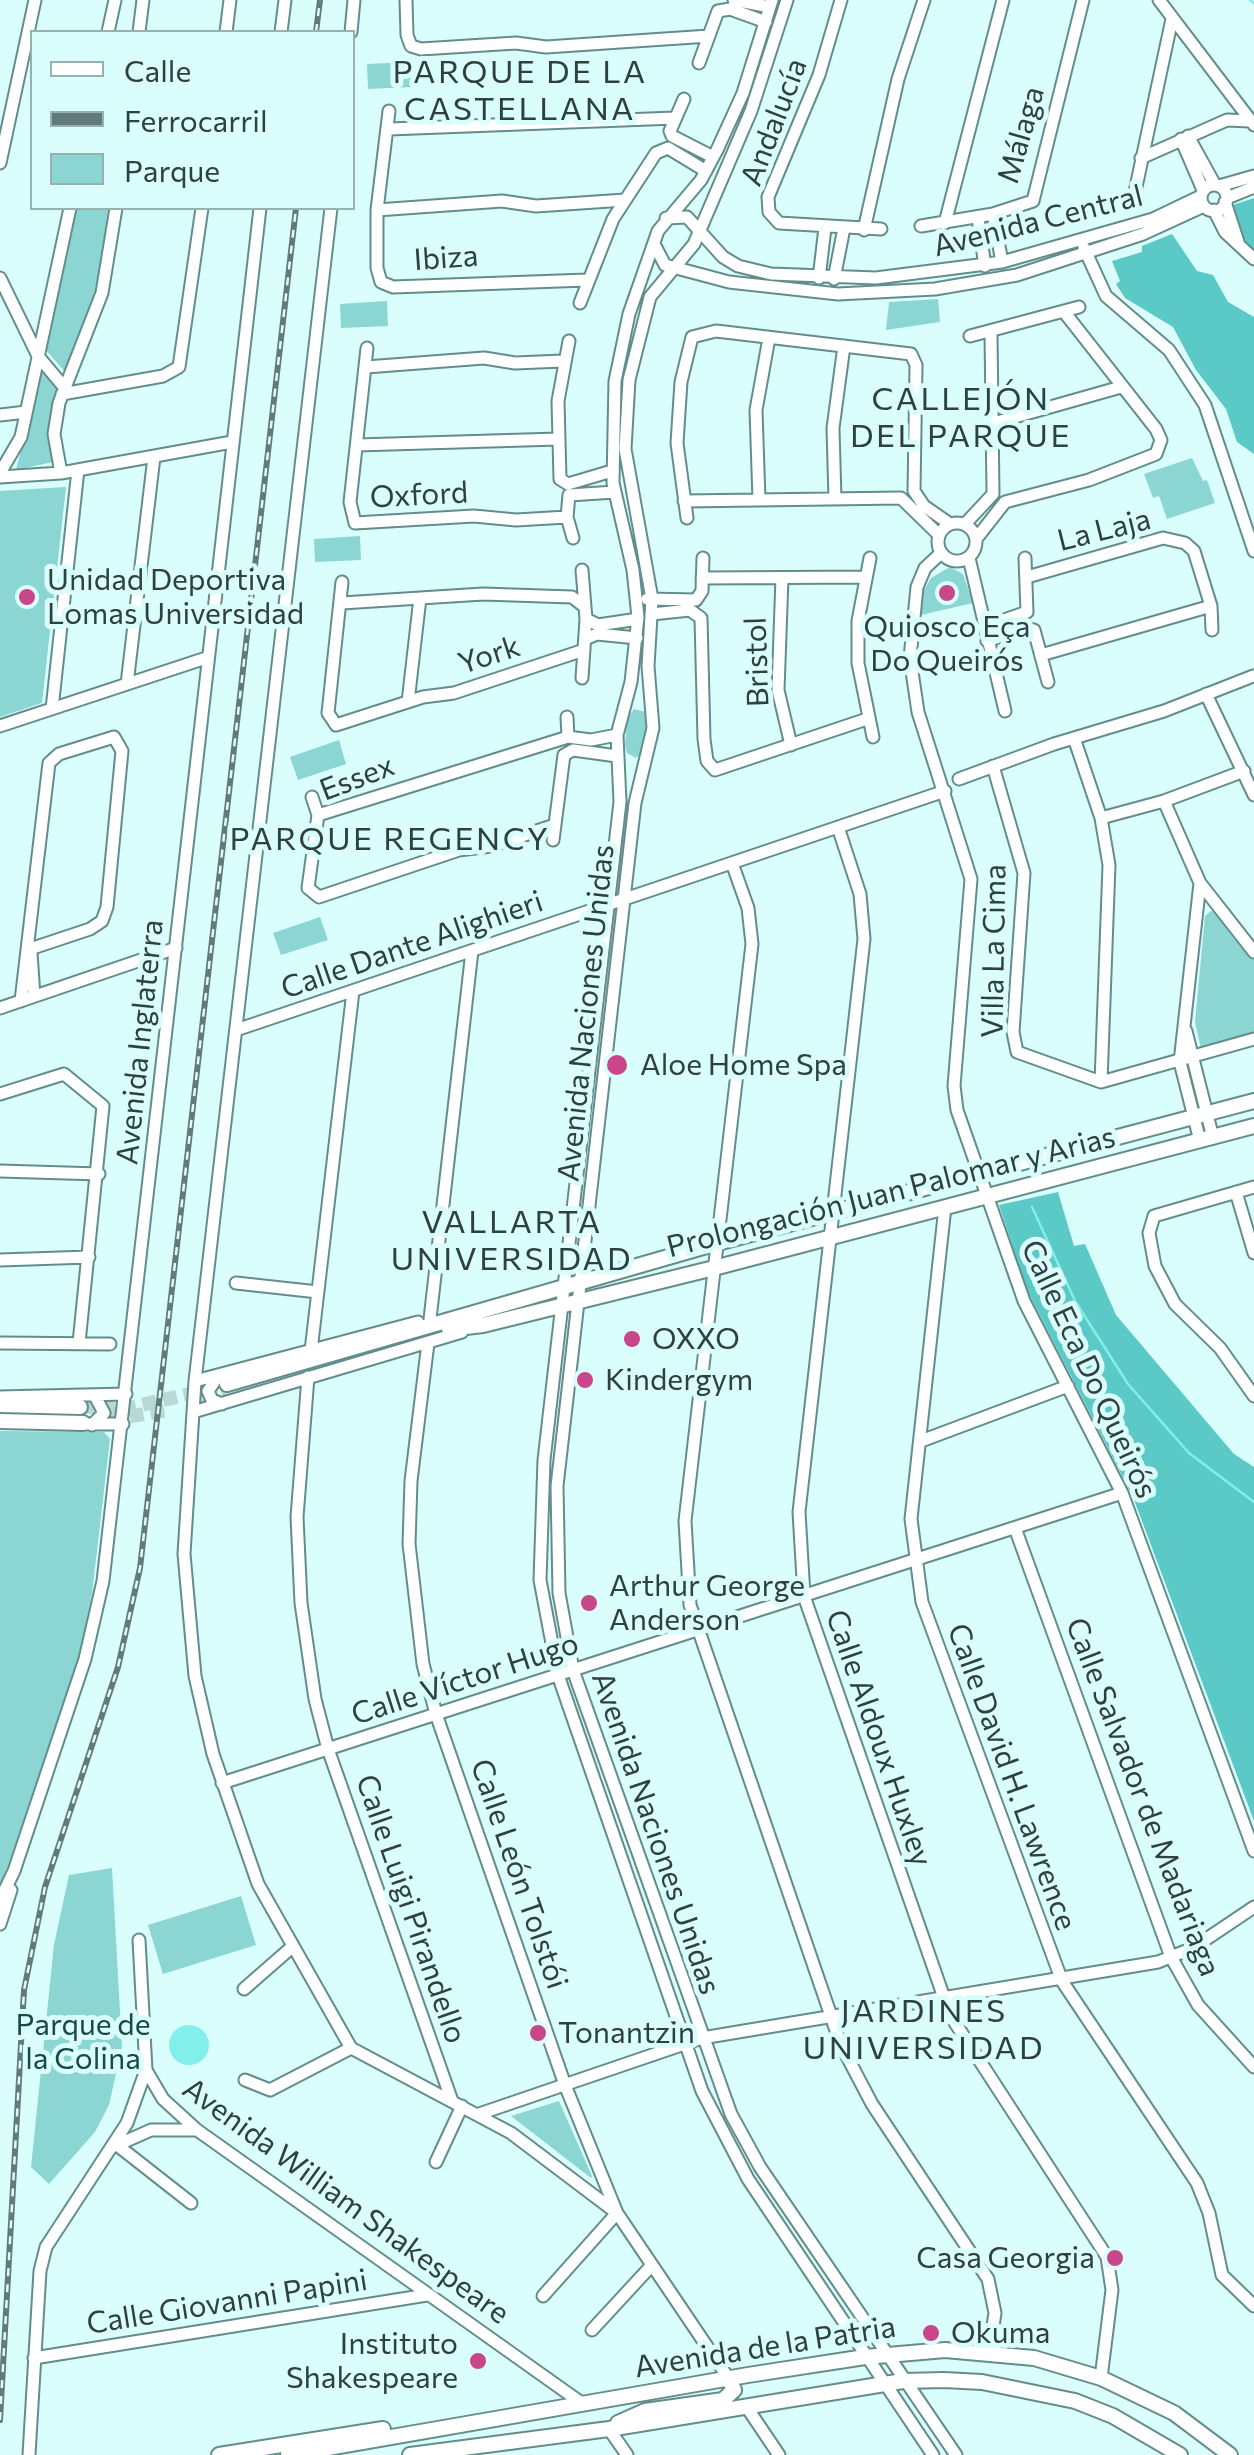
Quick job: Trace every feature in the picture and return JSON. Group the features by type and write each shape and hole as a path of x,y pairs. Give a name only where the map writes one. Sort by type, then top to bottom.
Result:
{"main road":[{"name":"Prolongación Juan Palomar y Arias","path":"224,1389 565,1285 1254,1101"},
{"name":"Prolongación Juan Palomar y Arias","path":"224,1389 450,1328 484,1325 714,1268 1254,1126"},
{"path":"0,1405 80,1406"},
{"path":"0,1422 88,1424"},
{"name":"Avenida de la Patria","path":"288,2455 865,2356 990,2352 1034,2358 1101,2378 1174,2414 1230,2455"},
{"path":"609,2429 645,2412 723,2400 734,2390 729,2379"},
{"name":"Avenida de la Patria","path":"410,2455 609,2429 903,2381 973,2381 1043,2392 1113,2416 1180,2455"},
{"path":"219,2455 380,2430 459,2425"},
{"path":"436,2455 462,2448"}],"street":[{"path":"0,163 35,0"},
{"path":"108,30 115,0"},
{"path":"139,30 144,0"},
{"path":"226,30 230,0"},
{"path":"282,30 285,0"},
{"path":"351,30 354,0"},
{"path":"406,0 407,35 411,46 421,49 516,43 546,48 708,36"},
{"path":"734,0 771,3"},
{"name":"Avenida Naciones Unidas","path":"787,0 746,122 699,230 688,254 650,297 636,344 626,414 628,482 652,599 648,666 653,720 635,803 579,1299 556,1518 559,1592 573,1670 731,2114 760,2167 956,2455"},
{"name":"Andalucía","path":"825,228 779,224 769,212 768,197 820,75 841,0"},
{"path":"864,230 898,79 924,0"},
{"name":"Málaga","path":"945,223 1003,0"},
{"name":"Málaga","path":"1002,262 994,214 1033,201 1083,0"},
{"path":"1159,0 1252,123"},
{"name":"Avenida Naciones Unidas","path":"771,3 732,117 713,158 666,218 654,242 629,314 615,381 612,472 638,619 617,735 620,802 539,1526 544,1613 558,1675 684,2042 733,2154 932,2455"},
{"path":"699,62 718,11 724,8 766,22"},
{"path":"1133,201 1172,19"},
{"path":"1168,46 1179,40 1192,44"},
{"path":"1227,120 1232,96"},
{"path":"684,99 670,131 676,141 713,158"},
{"name":"Ibiza","path":"388,111 377,210 377,274 388,286 587,280"},
{"path":"732,117 746,122"},
{"path":"389,128 676,118"},
{"path":"1142,158 1227,120 1252,123"},
{"path":"1150,122 1159,139 1181,139"},
{"path":"1181,139 1240,246 1254,259"},
{"path":"580,303 625,200 663,148 706,171"},
{"path":"1214,197 1254,176"},
{"path":"1214,197 1254,188"},
{"name":"Avenida Central","path":"674,270 794,290 876,292 982,283 1086,254 1214,197"},
{"name":"Ibiza","path":"377,210 502,201 536,206 625,200"},
{"path":"0,475 16,449 26,412 70,210"},
{"path":"61,473 54,434 63,391 102,294 116,210"},
{"path":"63,391 163,376 178,367 202,210"},
{"name":"Avenida Inglaterra","path":"0,1924 95,1621 123,1424 206,658 260,210"},
{"path":"330,210 193,1412 185,1523 190,1636 202,1716 258,1884 351,2048 363,2058 479,2114 553,2162 617,2213 543,2296"},
{"path":"978,218 994,214"},
{"name":"Avenida Central","path":"666,218 687,217 723,257 738,266 834,279 985,266 1081,238 1155,224"},
{"name":"Málaga","path":"921,226 978,218 985,266"},
{"path":"818,278 825,228 882,229"},
{"path":"834,279 844,228"},
{"path":"1081,238 1106,296 1169,350 1205,405 1254,551"},
{"path":"654,242 659,260 674,270"},
{"path":"1042,250 1047,266"},
{"path":"0,278 38,356 63,391"},
{"path":"876,278 876,292"},
{"path":"970,336 1066,314 1080,307"},
{"path":"1005,711 970,558 976,539 1005,502 1089,480 1156,454 1161,440 1066,314"},
{"path":"687,518 677,426 680,382 692,337 716,331 903,352 913,358 914,492 924,506 950,524 964,524 993,494 991,333"},
{"path":"759,500 756,410 769,338"},
{"path":"569,341 563,360 559,472 564,484 612,472"},
{"path":"836,499 833,428 844,346"},
{"name":"Oxford","path":"367,348 350,502 355,523 474,516 516,520 567,517"},
{"path":"366,367 484,358 515,363 563,360"},
{"path":"990,424 1122,387"},
{"path":"0,415 26,412"},
{"name":"Oxford","path":"357,444 558,439"},
{"path":"0,475 61,473 232,442"},
{"path":"127,684 154,457"},
{"path":"52,709 78,470"},
{"path":"573,538 566,500 573,492 614,492"},
{"path":"684,502 904,499 939,535 941,553 957,562 970,558"},
{"path":"939,535 950,524"},
{"path":"964,524 976,539"},
{"name":"La Laja","path":"1027,576 1164,538 1194,551 1210,606 1212,630"},
{"name":"Calle Eca Do Queirós","path":"941,553 925,568 917,587 910,658 918,712 972,879 954,1094 978,1174 1024,1300 1122,1493 1254,1851"},
{"path":"702,584 703,558"},
{"path":"870,558 857,641 873,737"},
{"name":"La Laja","path":"984,627 1027,612 1025,558"},
{"path":"582,570 586,613 582,678"},
{"name":"Bristol","path":"637,599 691,602 702,584 866,577"},
{"name":"Bristol","path":"782,578 778,690 790,745"},
{"name":"York","path":"342,582 329,720 342,724 408,702 454,693 584,644 597,634 636,638"},
{"name":"York","path":"342,603 572,597 598,626 638,619"},
{"name":"York","path":"408,702 420,598"},
{"path":"1041,655 1210,606"},
{"name":"Bristol","path":"652,614 690,610 702,618 701,690 706,757 712,768 867,719"},
{"path":"987,641 1030,628 1048,682"},
{"path":"0,726 206,658"},
{"path":"959,779 1253,676"},
{"path":"1206,694 1254,795"},
{"path":"621,712 642,706 653,720"},
{"path":"567,717 568,737"},
{"name":"Essex","path":"555,825 491,846 460,850 323,898 308,888 318,815 568,737 591,740 617,735"},
{"path":"27,998 30,948 49,763 59,754 114,737 122,751 107,907 102,921 90,929 30,948"},
{"path":"1074,738 1101,818 1111,892 1101,1009 1101,1082 1254,1040"},
{"path":"553,840 566,752 618,759 629,770 645,766"},
{"name":"Villa La Cima","path":"993,766 1024,874 1015,1046 1028,1059 1101,1082"},
{"path":"1101,818 1164,801 1244,771"},
{"name":"Calle Dante Alighieri","path":"236,1030 945,791"},
{"path":"312,797 318,815"},
{"path":"1164,801 1200,883 1254,952"},
{"name":"Calle Aldoux Huxley","path":"838,827 860,894 864,939 799,1512 804,1596 944,2000 1107,2257 1112,2290 1101,2378"},
{"path":"732,863 748,908 752,944 685,1521 686,1579 696,1631 829,2017 872,2104 988,2279 995,2313 990,2352"},
{"path":"1200,883 1186,1031 1187,1061 1206,1139"},
{"path":"0,1008 176,948"},
{"path":"430,1319 472,951"},
{"path":"311,1350 353,991"},
{"path":"0,1094 58,1074 70,1076 103,1106 79,1343"},
{"path":"0,1171 98,1174"},
{"path":"1254,1188 1154,1216 1148,1233 1155,1266 1175,1304 1220,1348 1254,1396"},
{"path":"1236,1192 1254,1253"},
{"name":"Calle David H. Lawrence","path":"945,1207 911,1519 922,1602 1062,1981 1197,2182 1210,2213 1218,2265 1231,2286 1254,2306"},
{"path":"0,1260 90,1258"},
{"path":"236,1283 318,1292"},
{"path":"193,1412 224,1389 311,1350 492,1307"},
{"path":"196,1382 224,1389 308,1376 484,1325"},
{"path":"0,1343 110,1344"},
{"name":"Calle León Tolstói","path":"428,1344 411,1481 409,1544 423,1664 436,1714 565,2085 617,2213 729,2379"},
{"name":"Calle Luigi Pirandello","path":"308,1376 297,1492 298,1568 310,1673 328,1748 457,2104"},
{"path":"921,1441 1068,1386"},
{"path":"0,1397 126,1394"},
{"path":"88,1424 104,1414 95,1396"},
{"path":"88,1424 123,1424"},
{"name":"Calle Víctor Hugo","path":"222,1783 1122,1493"},
{"name":"Calle Salvador de Madariaga","path":"1015,1528 1171,1958 1198,2005 1254,2067"},
{"name":"Avenida Inglaterra","path":"0,1900 14,1871"},
{"path":"479,2114 684,2042 1062,1981 1171,1958 1254,1907"},
{"name":"Avenida William Shakespeare","path":"139,1940 146,2070 163,2099 197,2130 583,2404"},
{"path":"244,1988 292,1948"},
{"path":"246,2080 270,2090 351,2048"},
{"path":"29,2455 40,2271 46,2247 127,2123 146,2070"},
{"path":"436,2162 457,2104"},
{"path":"174,2128 182,2121 178,2112"},
{"path":"113,2147 151,2130 197,2130"},
{"path":"113,2147 191,2203"},
{"path":"592,2330 652,2266"},
{"name":"Calle Giovanni Papini","path":"34,2358 427,2295"},
{"path":"746,2406 778,2455"},
{"path":"609,2429 627,2455"}],"green space":[{"path":"410,62 412,87 368,89 367,64"},
{"path":"75,210 108,210 97,289 65,372 45,349"},
{"path":"938,299 940,322 886,330 889,302"},
{"path":"387,301 388,326 341,328 340,304"},
{"path":"41,368 58,388 50,441 53,462 16,470"},
{"path":"1192,458 1203,481 1207,480 1215,503 1167,519 1159,496 1153,498 1144,474"},
{"name":"Unidad Deportiva Lomas Universidad","path":"66,487 42,703 0,717 0,491"},
{"path":"360,536 361,560 315,562 314,539"},
{"path":"950,567 963,574 973,603 921,615 923,592 931,578"},
{"path":"634,709 646,712 648,722 641,754 636,758 627,753 625,745 627,719"},
{"path":"339,740 346,764 298,780 290,757"},
{"path":"1211,911 1219,913 1254,960 1254,1032 1201,1049 1195,1022 1205,916"},
{"path":"320,917 328,940 281,955 273,933"},
{"path":"0,1431 104,1432 110,1439 92,1594 81,1649 0,1889"},
{"name":"Parque de la Colina","path":"112,1868 122,2047 109,2105 95,2132 49,2184 31,2167 54,1945 69,1875"},
{"path":"241,1896 256,1945 163,1974 148,1925"},
{"path":"559,2101 592,2176 591,2178 511,2116"}],"shaded area":[{"path":"1254,198 1252,250 1244,240 1233,205"},
{"path":"1172,234 1197,271 1213,275 1228,302 1254,317 1254,454 1237,442 1226,409 1196,370 1173,327 1125,298 1116,284 1120,281 1112,261 1142,252 1142,246"},
{"path":"1058,1192 1074,1246 1085,1244 1116,1315 1234,1454 1254,1467 1254,1821 1133,1497 1027,1290 999,1205"},
{"path":"189,2025 203,2031 209,2045 203,2059 189,2065 175,2059 169,2045 175,2031"}],"waterway":[{"path":"1250,0 1254,3"},
{"path":"1032,1207 1075,1301 1128,1384 1189,1453 1254,1502"}],"tunnel":[{"path":"80,1407 133,1407 202,1391"},
{"path":"202,1401 227,1394"},
{"path":"109,1420 167,1410"}],"railway":[{"path":"316,30 320,0"},
{"path":"0,2420 24,1990 45,1887 118,1667 140,1568 296,210"}],"place":[{"name":"Quiosco Eça Do Queirós","path":"947,593"},
{"name":"Unidad Deportiva Lomas Universidad","path":"27,597"},
{"name":"Aloe Home Spa","path":"617,1065"},
{"name":"OXXO","path":"632,1339"},
{"name":"Kindergym","path":"585,1380"},
{"name":"Arthur George Anderson","path":"589,1603"},
{"name":"Tonantzin","path":"538,2033"},
{"name":"Casa Georgia","path":"1115,2258"},
{"name":"Okuma","path":"931,2333"},
{"name":"Instituto Shakespeare","path":"478,2361"}],"district":[{"name":"PARQUE DE LA CASTELLANA","path":"520,90"},
{"name":"CALLEJÓN DEL PARQUE","path":"961,418"},
{"name":"PARQUE REGENCY","path":"390,839"},
{"name":"VALLARTA UNIVERSIDAD","path":"512,1240"},
{"name":"JARDINES UNIVERSIDAD","path":"924,2030"}]}
